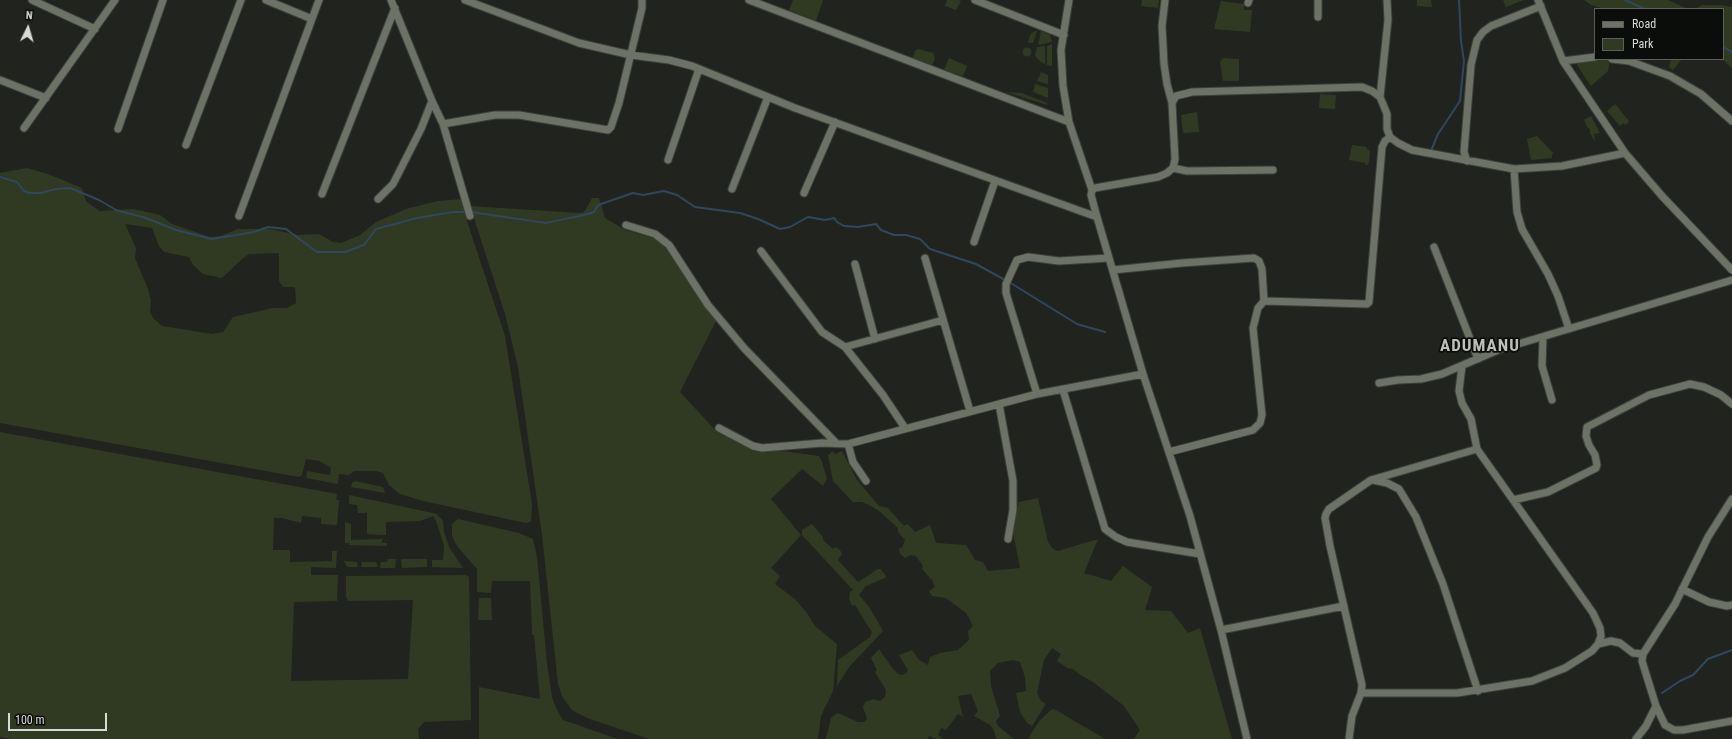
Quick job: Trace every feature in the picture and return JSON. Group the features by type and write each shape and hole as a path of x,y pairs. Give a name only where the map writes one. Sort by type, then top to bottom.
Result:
{"street":[{"path":"32,0 95,29"},
{"path":"24,128 115,0"},
{"path":"118,129 163,0"},
{"path":"186,145 240,0"},
{"path":"266,0 312,19"},
{"path":"239,216 319,0"},
{"path":"391,0 443,124 470,216"},
{"path":"465,0 579,43 631,55 669,60 699,69 768,97 1097,218"},
{"path":"443,124 489,116 519,115 608,130 611,127 619,103 642,8 642,0"},
{"path":"749,0 1069,122"},
{"path":"975,0 1064,35"},
{"path":"1069,0 1061,50 1063,86 1069,122 1092,190 1091,194 1097,218 1143,374 1169,452 1200,554 1221,630 1247,739"},
{"path":"1092,190 1095,188 1158,177 1167,173 1173,168 1175,159 1172,103 1164,64 1162,26 1165,0"},
{"path":"1318,0 1318,17"},
{"path":"1380,97 1388,20 1387,0"},
{"path":"1467,161 1464,152 1466,122 1471,66 1477,40 1483,32 1492,26 1540,3 1563,61 1625,153 1662,196 1732,270"},
{"path":"322,194 395,8"},
{"path":"1563,61 1594,57"},
{"path":"1620,60 1629,61 1670,76 1701,94 1732,121"},
{"path":"668,160 699,69"},
{"path":"0,80 46,98"},
{"path":"1172,103 1176,96 1192,92 1362,87 1372,91 1380,97 1384,104 1387,130 1390,137 1398,144 1412,150 1514,169 1562,166 1625,153"},
{"path":"732,189 768,97"},
{"path":"378,199 393,184 421,129 432,100"},
{"path":"804,193 835,122"},
{"path":"1264,301 1367,304 1369,302 1382,147 1385,141 1390,137"},
{"path":"1173,168 1187,171 1273,170"},
{"path":"1514,169 1517,212 1522,228 1548,274 1558,296 1569,329"},
{"path":"974,242 995,181"},
{"path":"626,225 655,234 669,245 708,305 740,343 836,443"},
{"path":"1434,248 1478,359"},
{"path":"762,251 822,332 845,347 883,395 905,428"},
{"path":"925,258 970,411"},
{"path":"1037,394 1012,314 1006,282 1017,260 1021,258 1059,262 1109,258"},
{"path":"1113,270 1254,258 1259,261 1262,268 1264,301 1258,308 1253,328 1262,415 1260,423 1253,430 1169,452"},
{"path":"855,264 875,339"},
{"path":"1378,383 1421,379 1442,374 1498,350 1543,338 1732,280"},
{"path":"845,347 943,320"},
{"path":"1543,338 1542,366 1552,400"},
{"path":"1361,693 1457,693 1478,691 1532,681 1565,668 1592,651 1598,644 1601,636 1600,628 1593,613 1478,449 1473,426 1462,403 1459,391 1462,366"},
{"path":"719,428 753,446 762,448 836,443 848,444 1037,394 1143,374"},
{"path":"1513,500 1548,492 1596,468 1598,465 1595,454 1589,445 1586,436 1587,428 1596,421 1649,395 1690,384 1721,395 1732,404"},
{"path":"1063,390 1105,529 1116,537 1127,542 1200,554"},
{"path":"999,404 1013,481 1013,510 1008,538"},
{"path":"848,444 853,462 866,481"},
{"path":"1349,739 1354,709 1361,693 1360,677 1325,518 1329,509 1371,480 1478,449"},
{"path":"1371,480 1387,483 1399,489 1416,517 1442,584 1478,691"},
{"path":"1732,499 1708,537 1675,604 1643,654 1642,661 1656,706 1665,725 1674,730 1683,730 1732,722"},
{"path":"1682,589 1709,602 1727,606 1732,605"},
{"path":"1221,630 1344,606"},
{"path":"1598,644 1611,641 1620,643 1633,653 1643,654"},
{"path":"1636,739 1646,726 1656,706"}],"green space":[{"path":"793,0 823,0 816,21 789,10"},
{"path":"947,0 961,1 956,10 945,6"},
{"path":"1142,0 1159,0 1158,8 1141,6"},
{"path":"1417,0 1431,0 1432,7 1417,6"},
{"path":"1503,0 1524,0 1506,7"},
{"path":"1584,0 1668,0 1686,8 1602,8 1591,5"},
{"path":"1221,1 1244,4 1244,10 1252,10 1250,32 1214,29"},
{"path":"1702,5 1732,7 1732,68 1723,60 1724,8 1698,8"},
{"path":"1037,31 1033,43 1028,43 1030,35"},
{"path":"1041,31 1050,35 1052,42 1038,45"},
{"path":"1052,44 1052,66 1047,65 1047,46"},
{"path":"1045,46 1045,64 1035,56 1037,47"},
{"path":"1027,47 1032,52 1027,57 1022,52"},
{"path":"918,49 933,53 935,59 932,65 913,58 915,51"},
{"path":"949,58 967,66 963,76 944,70"},
{"path":"1223,58 1239,59 1239,81 1223,81 1220,62"},
{"path":"1610,60 1608,71 1591,86 1577,65 1578,62"},
{"path":"1671,60 1681,60 1673,70 1669,67"},
{"path":"1041,72 1048,75 1048,84 1037,81"},
{"path":"1035,84 1048,88 1048,98 1033,92"},
{"path":"1006,92 1022,93 1047,103 1047,105"},
{"path":"1320,94 1336,95 1335,109 1319,108"},
{"path":"1615,104 1629,121 1626,125 1623,123 1620,126 1607,111"},
{"path":"1197,112 1199,132 1183,133 1181,115"},
{"path":"1591,116 1600,133 1594,134 1595,142 1590,133 1590,129 1587,127 1584,120"},
{"path":"1537,136 1554,154 1552,154 1552,158 1531,160 1527,139"},
{"path":"1352,145 1366,147 1370,151 1369,163 1366,166 1365,163 1349,160"},
{"path":"27,168 48,174 82,188 86,201 99,211 133,209 160,215 172,224 210,237 221,236 238,229 270,229 298,235 319,234 333,242 341,243 360,235 376,222 406,209 438,201 462,199 467,221 505,336 532,504 531,522 526,523 423,501 400,494 389,485 383,473 376,471 354,471 349,475 339,474 338,484 306,478 307,471 330,475 331,468 320,461 306,459 302,475 299,477 0,423 0,173","holes":["125,224 152,228 159,246 164,252 189,257 193,265 203,274 222,278 249,254 279,253 279,281 283,287 295,287 296,303 287,308 273,308 233,317 223,332 212,334 162,326 153,318 150,311 151,301 148,289 135,258 136,248"]},
{"path":"592,198 599,198 605,218 625,230 660,240 717,319 680,392 718,433 746,446 819,456 822,462 827,478 823,486 802,469 771,499 801,535 771,568 780,576 775,584 795,599 807,613 815,626 837,644 833,691 821,716 818,739 649,739 587,718 572,710 563,698 558,684 542,535 518,367 505,314 470,206 579,213 584,212"},
{"path":"0,432 337,494 336,500 339,500 337,525 321,524 321,518 302,516 301,523 282,518 274,518 273,550 290,550 290,562 332,561 332,551 337,551 336,568 311,567 311,575 338,575 337,601 294,602 291,681 408,679 413,600 348,601 346,596 346,576 466,575 469,577 471,720 424,722 418,729 419,739 11,739 0,737"},
{"path":"833,451 835,454 842,451 857,480 879,506 888,508 904,526 908,524 915,532 930,525 936,543 966,545 975,560 983,562 988,571 1020,568 1013,532 1019,502 1038,498 1048,542 1053,549 1058,551 1098,539 1084,573 1111,581 1123,566 1152,587 1145,610 1171,611 1188,633 1200,628 1232,739 1134,739 1140,730 1124,706 1093,682 1057,661 1061,654 1052,648 1044,660 1037,693 1041,701 1046,704 1032,726 1027,723 1020,712 1016,693 1026,691 1025,677 1020,662 1013,660 998,663 990,671 991,686 1000,716 996,721 998,726 1014,739 996,739 994,730 990,725 974,716 978,711 971,694 958,696 963,717 958,714 946,730 941,728 938,735 943,739 936,739 929,736 928,739 826,739 831,718 835,715 838,713 858,722 864,722 867,719 863,707 865,702 873,699 880,701 885,697 886,690 875,672 877,670 871,658 879,649 893,669 898,674 902,675 908,670 899,655 912,650 919,660 928,665 930,657 940,653 958,650 969,640 968,631 973,626 966,613 946,598 932,596 929,591 935,587 932,580 922,569 923,566 916,556 911,555 905,558 900,554 899,549 903,546 905,540 898,532 898,528 879,511 869,505 862,502 853,502 833,481 828,455"},
{"path":"355,481 383,487 385,493 351,487 352,483"},
{"path":"349,495 437,514 443,521 444,532 449,547 463,568 432,567 432,560 443,560 444,546 433,516 420,521 386,522 386,535 367,534 367,513 358,513 357,505 349,504"},
{"path":"458,519 519,533 533,539 537,557 547,663 552,697 556,708 563,720 618,739 479,739 479,687 540,699 534,635 532,635 530,581 492,581 491,593 477,592 477,569 457,546 452,536 452,524"},
{"path":"345,522 351,524 351,540 382,539 382,543 387,543 387,546 349,545 349,543 345,543"},
{"path":"812,524 823,537 823,540 833,549 836,547 840,550 842,554 838,560 858,582 878,569 881,569 886,576 885,578 866,586 859,595 870,608 883,631 850,666 837,686 838,660 870,637 872,632 855,605 852,606 849,599 850,592 853,590 802,535 802,530"},
{"path":"388,559 396,559 395,568 380,568 381,562 387,562"},
{"path":"401,559 427,559 427,567 402,568"},
{"path":"344,561 357,562 358,567 347,567"},
{"path":"362,562 376,562 378,567 361,567"},
{"path":"479,598 491,598 492,620 478,620"},
{"path":"1052,709 1105,739 1028,739 1040,720"}],"waterway":[{"path":"1431,151 1438,134 1460,101 1464,61 1461,41 1459,0"},
{"path":"1625,0 1643,8"},
{"path":"1724,48 1732,52"},
{"path":"0,177 17,182 24,191 29,193 41,193 56,189 70,188 99,200 116,210 146,218 176,230 212,239 254,232 268,227 286,229 317,252 345,252 364,245 376,229 417,218 453,212 467,212"},
{"path":"471,212 546,223 594,212 598,205 633,193 643,195 664,191 677,195 695,207 740,213 780,229 790,227 808,217 825,220 834,218 837,222 844,226 858,227 876,224 881,230 894,235 906,235 920,239 930,249 976,264 1005,280"},
{"path":"1009,282 1077,324 1105,332"},
{"path":"1662,693 1680,681 1693,675 1708,659 1732,650"}],"district":[{"name":"ADUMANU","path":"1480,347"}]}
